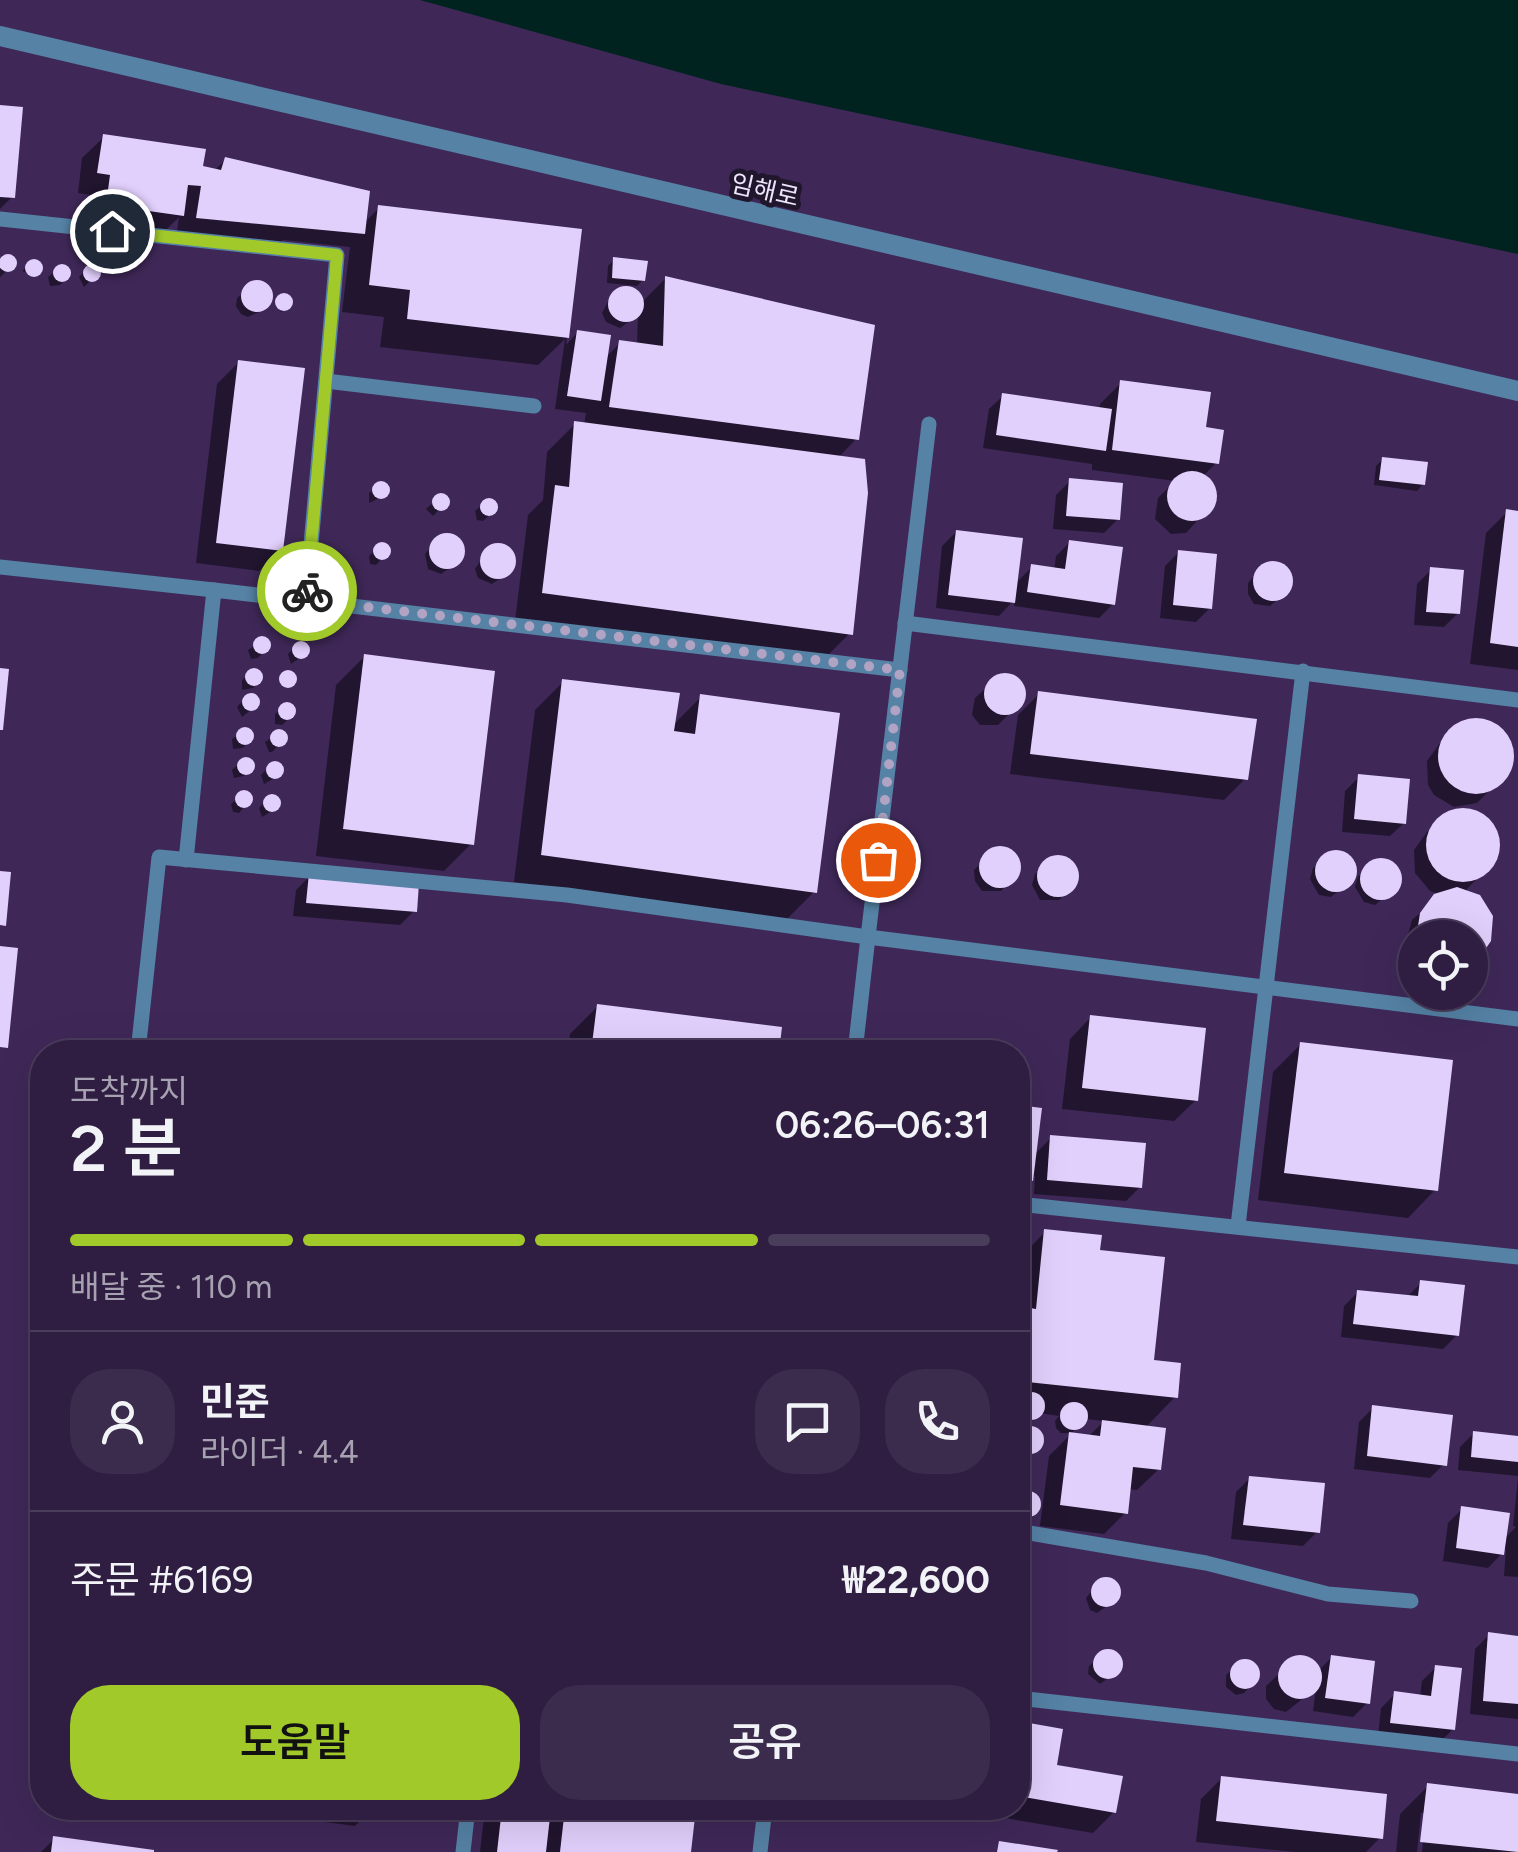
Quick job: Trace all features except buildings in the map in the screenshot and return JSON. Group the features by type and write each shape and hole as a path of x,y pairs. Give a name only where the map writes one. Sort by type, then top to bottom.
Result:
{"street":[{"name":"임해로","path":"0,36 1518,391"}],"lane":[{"path":"0,218 337,255 306,600"},
{"path":"326,382 534,406"},
{"path":"856,1040 929,424"},
{"path":"0,567 900,670"},
{"path":"186,860 214,590"},
{"path":"906,623 1518,700"},
{"path":"1238,1226 1303,671"},
{"path":"139,1040 159,857 567,895 1518,1019"},
{"path":"1030,1205 1518,1257"},
{"path":"1030,1534 1206,1563 1328,1594 1411,1600"},
{"path":"1030,1699 1518,1754"},
{"path":"462,1852 466,1820"},
{"path":"760,1852 764,1820"}],"shaded area":[{"path":"420,0 1518,0 1518,254 721,84"}],"way so far":[{"path":"307,591 306,600 900,670 878,860"}],"route":[{"path":"112,231 337,255 307,591"}]}
